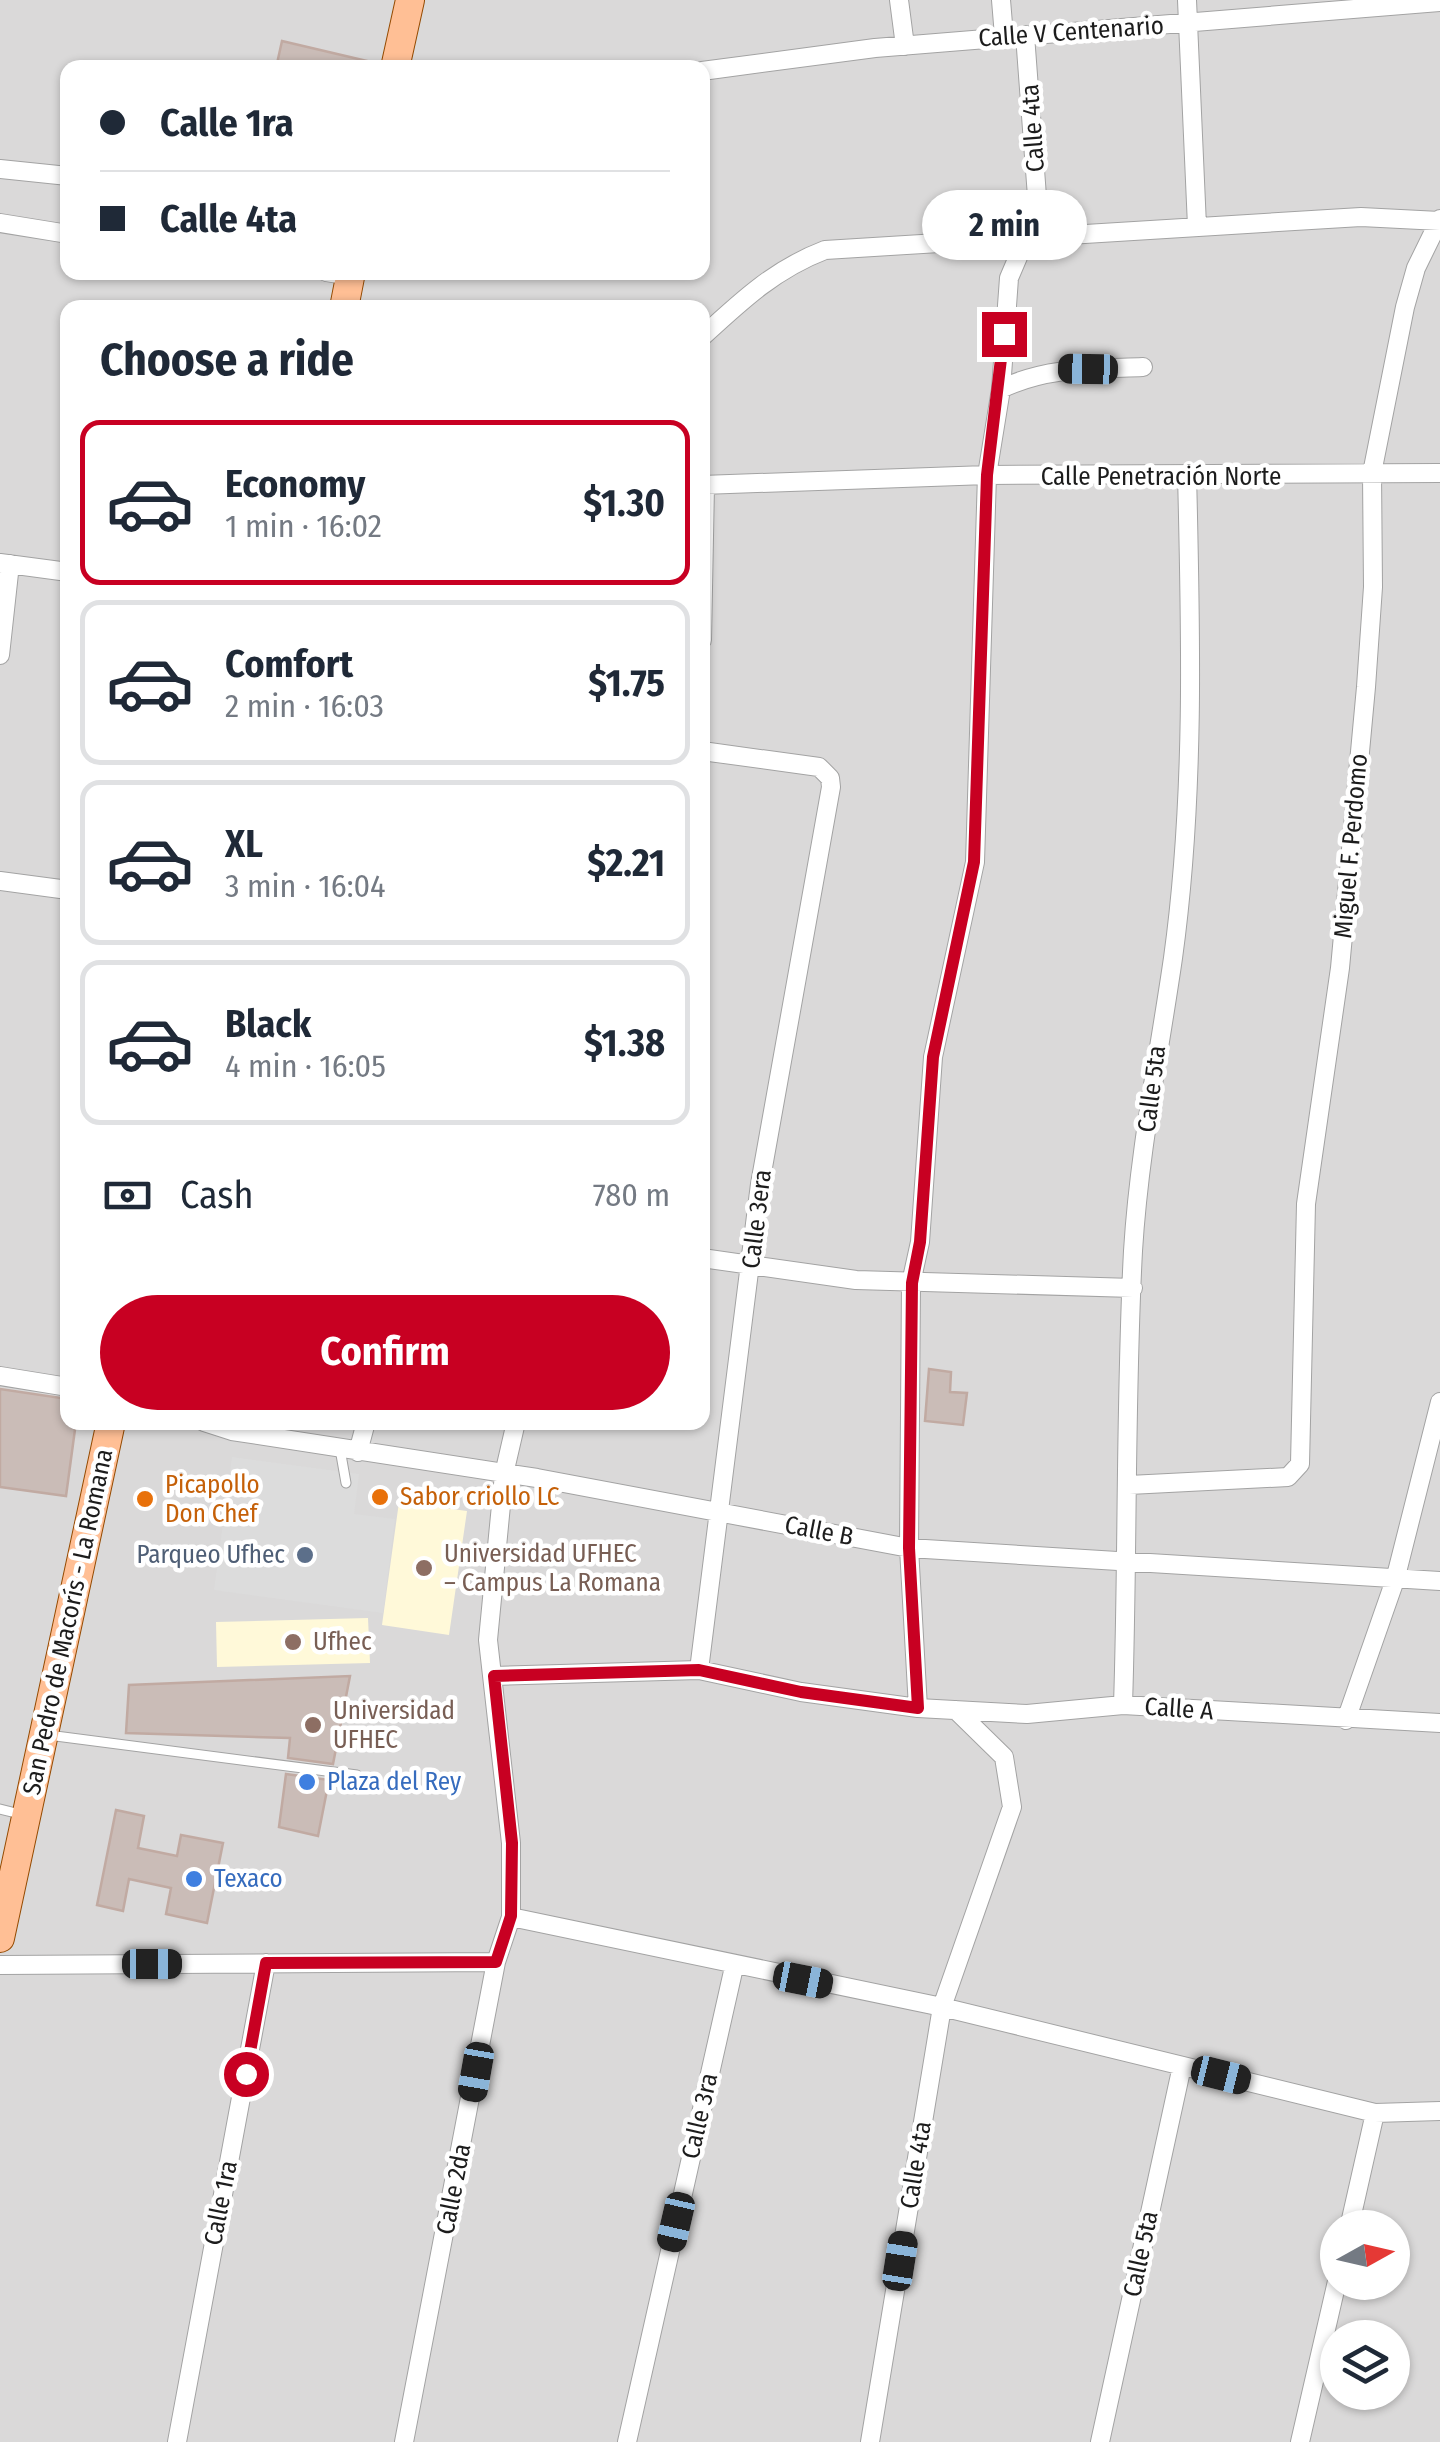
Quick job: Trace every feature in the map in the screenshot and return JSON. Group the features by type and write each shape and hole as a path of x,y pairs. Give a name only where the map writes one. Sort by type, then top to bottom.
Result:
{"main road":[{"path":"397,60 410,0"},
{"name":"San Pedro de Macorís - La Romana","path":"0,1938 13,1812 44,1734 110,1430"}],"street":[{"path":"899,0 905,46"},
{"path":"1001,0 1004,36"},
{"path":"1187,0 1197,226"},
{"name":"Calle V Centenario","path":"710,70 1004,36 1440,2"},
{"name":"Calle 4ta","path":"918,1708 909,1548 912,1283 920,1242 933,1057 974,862 987,475 1001,389 1009,278 1031,235 1038,210 1025,35"},
{"path":"0,169 60,175"},
{"path":"710,330 750,292 792,262 824,250 1361,217 1440,220"},
{"name":"Miguel F. Perdomo","path":"1129,1485 1288,1477 1300,1464 1306,1204 1338,987 1366,687 1372,587 1372,473 1405,307 1416,268 1440,220"},
{"path":"0,222 60,233"},
{"path":"1001,389 1032,374 1060,369 1142,367"},
{"name":"Calle 5ta","path":"1123,1705 1133,1288 1154,1064 1173,957 1180,880 1189,698 1187,474"},
{"name":"Calle Penetración Norte","path":"710,485 987,475 1440,474"},
{"path":"0,655 5,563 60,571"},
{"name":"Calle 3era","path":"699,1670 722,1511 760,1184 831,786 826,771 819,766 710,752"},
{"path":"0,881 60,889"},
{"path":"710,1259 912,1283 1133,1288"},
{"path":"0,1376 60,1386"},
{"path":"1346,1720 1395,1580 1440,1402"},
{"name":"Calle B","path":"245,1430 722,1511 909,1548 1440,1581"},
{"path":"349,1450 361,1430"},
{"name":"Calle 2da","path":"404,2442 496,1962 511,1916 512,1843 488,1640 504,1474 514,1430"},
{"name":"Calle A","path":"494,1676 699,1670 801,1692 918,1708 1027,1714 1123,1705 1440,1723"},
{"name":"Calle 4ta","path":"870,2442 942,2007 1012,1807 1004,1758 956,1710"},
{"path":"511,1916 942,2007 1375,2113 1440,2110"},
{"path":"0,1965 496,1962"},
{"name":"Calle 1ra","path":"176,2442 266,1963"},
{"name":"Calle 3ra","path":"627,2442 734,1966"},
{"name":"Calle 5ta","path":"1100,2442 1182,2066"},
{"path":"1353,2210 1375,2113"},
{"path":"1300,2442 1333,2300"}],"lane":[{"path":"346,1483 349,1450"},
{"path":"44,1734 357,1776"}],"shaded area":[{"path":"0,0 1440,0 1440,2442 0,2442"},
{"name":"Parqueo Ufhec","path":"232,1457 359,1474 354,1514 395,1519 383,1613 214,1590"},
{"name":"Universidad UFHEC – Campus La Romana","path":"399,1502 467,1511 449,1635 382,1625"},
{"name":"Ufhec","path":"368,1618 370,1663 217,1667 216,1622"}],"building":[{"path":"282,41 363,60 278,60"},
{"path":"929,1369 951,1372 950,1392 967,1393 963,1425 925,1421"},
{"path":"0,1389 60,1398 60,1430 75,1430 66,1496 0,1487"},
{"name":"Plaza del Rey","path":"350,1676 333,1764 288,1758 290,1738 126,1733 129,1685"},
{"path":"286,1774 329,1780 318,1836 279,1827"},
{"path":"116,1810 144,1816 138,1848 177,1856 181,1835 223,1843 207,1923 166,1914 171,1888 129,1879 123,1911 97,1905"}],"place":[{"name":"Sabor criollo LC","path":"380,1497"},
{"name":"Picapollo Don Chef","path":"145,1499"},
{"name":"Parqueo Ufhec","path":"305,1555"},
{"name":"Universidad UFHEC – Campus La Romana","path":"424,1568"},
{"name":"Ufhec","path":"293,1642"},
{"name":"Universidad UFHEC","path":"313,1725"},
{"name":"Plaza del Rey","path":"307,1782"},
{"name":"Texaco","path":"194,1879"}],"route":[{"path":"246,2074 266,1963 496,1962 511,1916 512,1843 494,1676 699,1670 801,1692 918,1708 909,1548 912,1283 920,1242 933,1057 974,862 987,475 1001,389 1004,334"}]}
